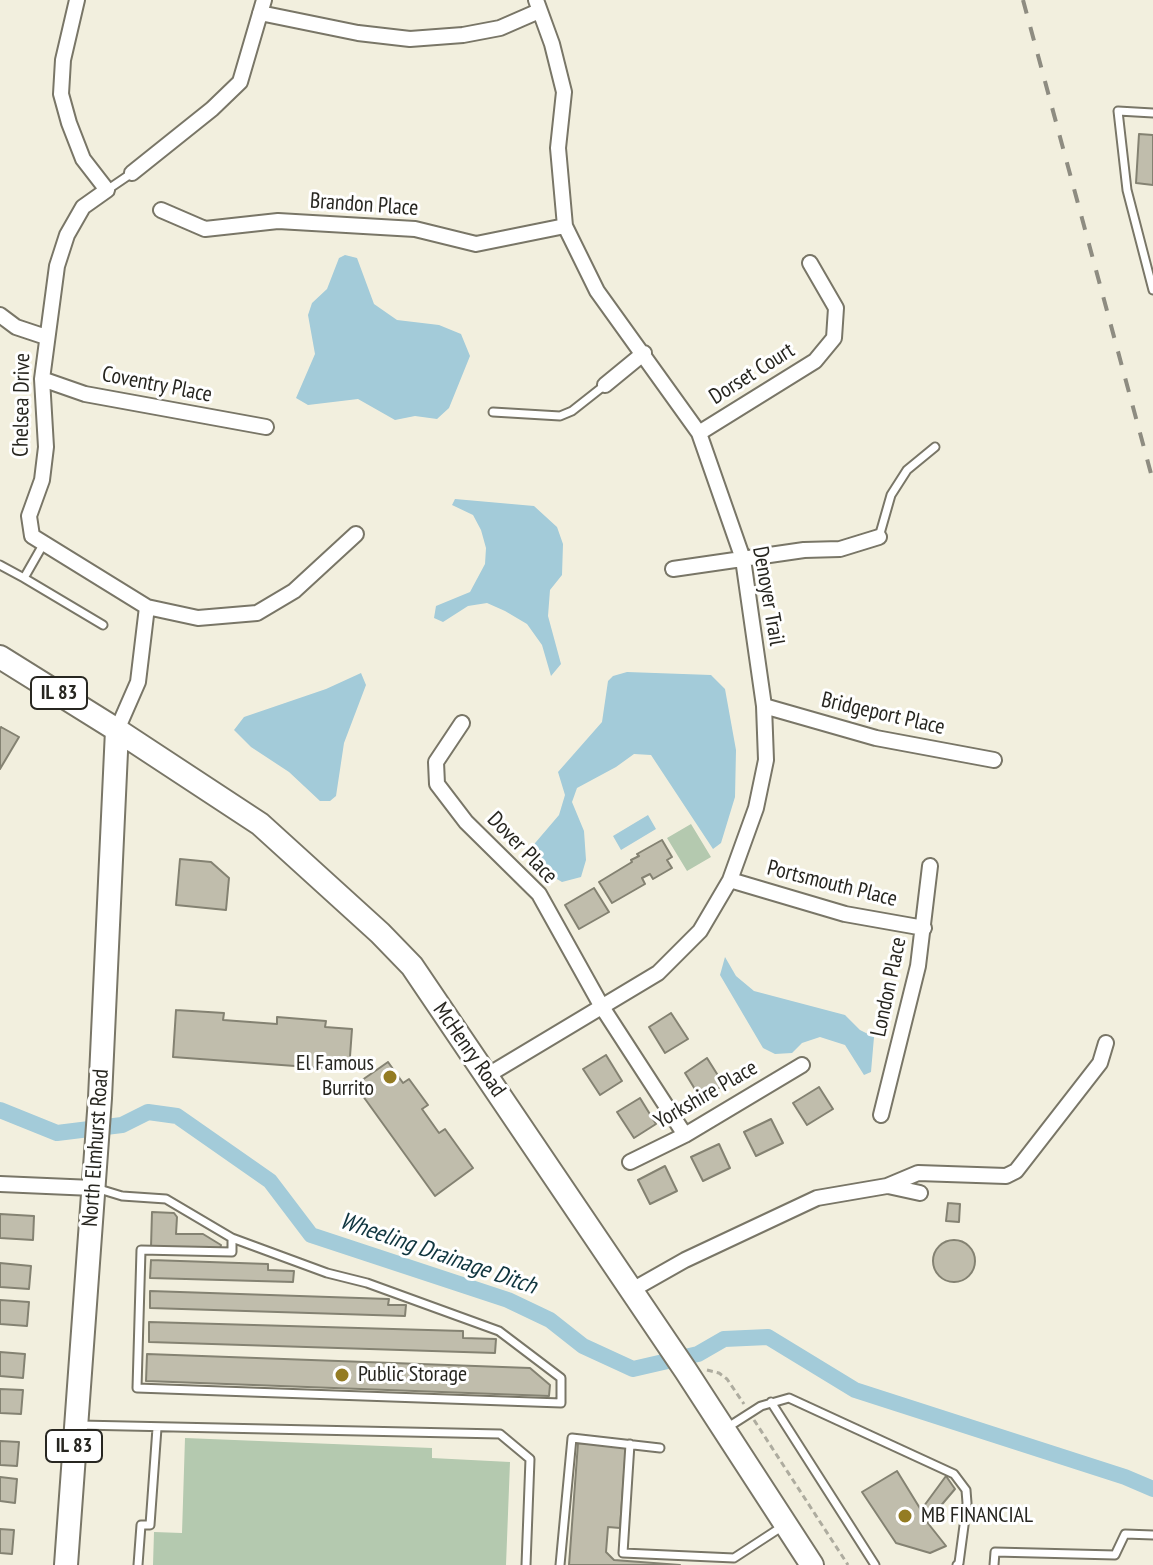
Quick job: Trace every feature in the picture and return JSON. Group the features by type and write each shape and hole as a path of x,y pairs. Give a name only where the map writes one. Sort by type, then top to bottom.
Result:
{"main road":[{"name":"McHenry Road","path":"0,657 260,824 412,966 661,1333 694,1370 724,1430 812,1565"},
{"name":"North Elmhurst Road","path":"66,1565 103,1038 117,730"}],"street":[{"path":"77,0 63,60 61,94 83,159 107,190"},
{"path":"262,7 358,33 410,39 463,35 500,28 537,6"},
{"name":"Denoyer Trail","path":"488,1075 658,973 700,931 730,880 756,808 766,760 764,706 743,559 699,433 597,291 565,226 558,148 564,92 552,44 537,6"},
{"name":"Chelsea Drive","path":"132,173 240,82 262,7"},
{"name":"Chelsea Drive","path":"44,543 32,536 29,516 42,480 46,447 42,379 57,266 67,235 83,207 107,190"},
{"name":"Brandon Place","path":"161,210 205,229 278,221 415,229 476,244 565,226"},
{"name":"Dorset Court","path":"699,433 815,361 834,338 836,308 810,263"},
{"path":"0,315 16,327 46,337"},
{"path":"605,385 644,353"},
{"name":"Coventry Place","path":"42,379 85,394 266,427"},
{"path":"44,543 147,607 198,618 257,613 294,591 356,534"},
{"path":"673,569 804,550 840,549 879,537"},
{"path":"117,730 138,682 147,607"},
{"name":"Bridgeport Place","path":"764,706 876,738 994,760"},
{"name":"Dover Place","path":"462,723 436,762 437,784 466,822 539,894 602,1007 685,1135"},
{"name":"London Place","path":"881,1115 918,966 930,866"},
{"name":"Portsmouth Place","path":"730,880 845,914 924,928"},
{"path":"632,1290 685,1260 817,1198 887,1186 918,1173 1001,1177 1016,1171 1100,1063 1106,1043"},
{"name":"Yorkshire Place","path":"630,1162 685,1135 802,1065"},
{"path":"0,1184 93,1188"},
{"path":"887,1186 920,1193"}],"lane":[{"path":"1153,113 1118,111 1127,190 1153,290"},
{"name":"Chelsea Drive","path":"107,190 132,173"},
{"path":"493,412 560,416 572,411 605,385"},
{"path":"879,537 891,495 907,470 935,447"},
{"path":"24,578 44,543"},
{"path":"0,565 103,625"},
{"path":"93,1188 122,1196 166,1199 232,1238 499,1331 561,1378 561,1403 137,1388 141,1250 232,1252 232,1238"},
{"path":"724,1430 771,1402 789,1398 954,1474 966,1490 967,1503 958,1564"},
{"path":"771,1402 875,1565"},
{"path":"76,1425 500,1434 530,1459 526,1565"},
{"path":"138,1565 141,1525 150,1525 157,1428"},
{"path":"560,1565 572,1438 660,1448"},
{"path":"630,1444 623,1553 736,1562 785,1525"},
{"path":"994,1565 995,1552 1115,1555 1125,1534 1153,1535"}],"path":[{"path":"694,1370 719,1373 727,1379 848,1565"}],"green space":[{"path":"691,824 711,857 687,871 667,838"},
{"path":"185,1438 432,1448 432,1458 510,1462 506,1565 153,1565 154,1532 182,1533"}],"water":[{"path":"345,255 357,258 374,304 397,320 439,325 461,334 470,356 449,408 437,419 415,416 395,420 358,399 308,405 296,398 315,354 308,315 312,303 327,289 339,258"},
{"path":"455,499 534,506 557,527 563,544 562,575 550,590 548,616 561,664 551,676 542,645 527,624 505,611 487,603 468,606 443,622 434,618 436,606 470,592 485,564 486,548 481,530 473,515 452,505"},
{"path":"627,672 711,675 725,689 736,750 735,797 721,843 713,849 651,755 634,754 577,788 572,802 584,831 586,860 581,877 562,882 540,869 530,849 559,815 565,795 558,772 602,722 608,681"},
{"path":"361,673 366,685 344,743 336,796 330,801 320,801 289,772 251,747 234,730 244,717 326,689"},
{"path":"648,815 656,829 621,850 613,836"},
{"path":"725,957 736,976 754,991 845,1015 860,1030 874,1037 871,1072 864,1075 845,1045 820,1037 802,1043 792,1053 775,1054 763,1048 720,975"}],"building":[{"path":"1139,134 1153,135 1153,185 1136,183"},
{"path":"0,729 19,737 0,769"},
{"path":"662,840 672,857 667,860 672,868 653,879 650,874 642,878 645,884 612,903 599,882"},
{"path":"180,859 211,862 229,878 226,910 176,905"},
{"path":"594,888 609,912 579,929 565,905"},
{"path":"176,1010 224,1013 223,1020 277,1024 277,1017 326,1021 325,1027 352,1029 349,1070 173,1057"},
{"path":"671,1013 688,1039 665,1053 649,1027"},
{"path":"606,1055 622,1081 600,1095 583,1069"},
{"path":"707,1058 724,1085 701,1099 685,1073"},
{"path":"388,1062 403,1083 409,1079 428,1105 422,1109 439,1133 445,1129 473,1168 435,1196 355,1085"},
{"path":"819,1087 833,1109 807,1125 793,1103"},
{"path":"640,1098 656,1124 634,1138 617,1112"},
{"path":"771,1119 783,1143 756,1156 744,1132"},
{"path":"719,1144 730,1168 703,1181 691,1157"},
{"path":"665,1166 677,1191 650,1204 638,1180"},
{"path":"948,1203 960,1204 959,1222 946,1221"},
{"path":"152,1212 174,1213 177,1217 176,1234 203,1234 221,1245 220,1249 151,1247"},
{"path":"0,1214 34,1216 33,1240 0,1238"},
{"path":"954,1240 969,1246 975,1261 969,1276 954,1282 939,1276 933,1261 939,1246"},
{"path":"151,1260 268,1264 268,1270 294,1271 293,1282 150,1278"},
{"path":"0,1263 31,1266 29,1289 0,1287"},
{"name":"Public Storage","path":"150,1291 389,1299 388,1305 406,1305 405,1316 150,1308"},
{"path":"0,1300 29,1302 27,1326 0,1324"},
{"name":"Public Storage","path":"149,1322 463,1331 463,1338 496,1339 495,1353 149,1342"},
{"path":"0,1352 25,1354 23,1378 0,1376"},
{"name":"Public Storage","path":"147,1354 530,1368 550,1385 549,1396 146,1381"},
{"path":"0,1389 23,1390 21,1414 0,1413"},
{"path":"0,1441 19,1442 17,1466 0,1465"},
{"path":"578,1443 626,1446 620,1528 608,1527 606,1552 614,1560 680,1565 569,1565"},
{"name":"MB FINANCIAL","path":"897,1471 921,1510 946,1476 955,1489 927,1522 946,1546 930,1553 896,1543 862,1492"},
{"path":"0,1477 17,1479 15,1503 0,1501"},
{"path":"0,1529 14,1530 12,1554 0,1553"}],"waterway":[{"name":"Wheeling Drainage Ditch","path":"0,1110 57,1133 122,1125 148,1112 177,1116 270,1181 311,1235 508,1300 550,1320 583,1346 633,1369 698,1354 724,1339 768,1337 855,1390 1125,1477 1153,1489"}],"railway":[{"path":"1023,0 1153,481"}],"place":[{"name":"El Famous Burrito","path":"390,1077"},
{"name":"Public Storage","path":"342,1375"},
{"name":"MB FINANCIAL","path":"905,1516"}]}
